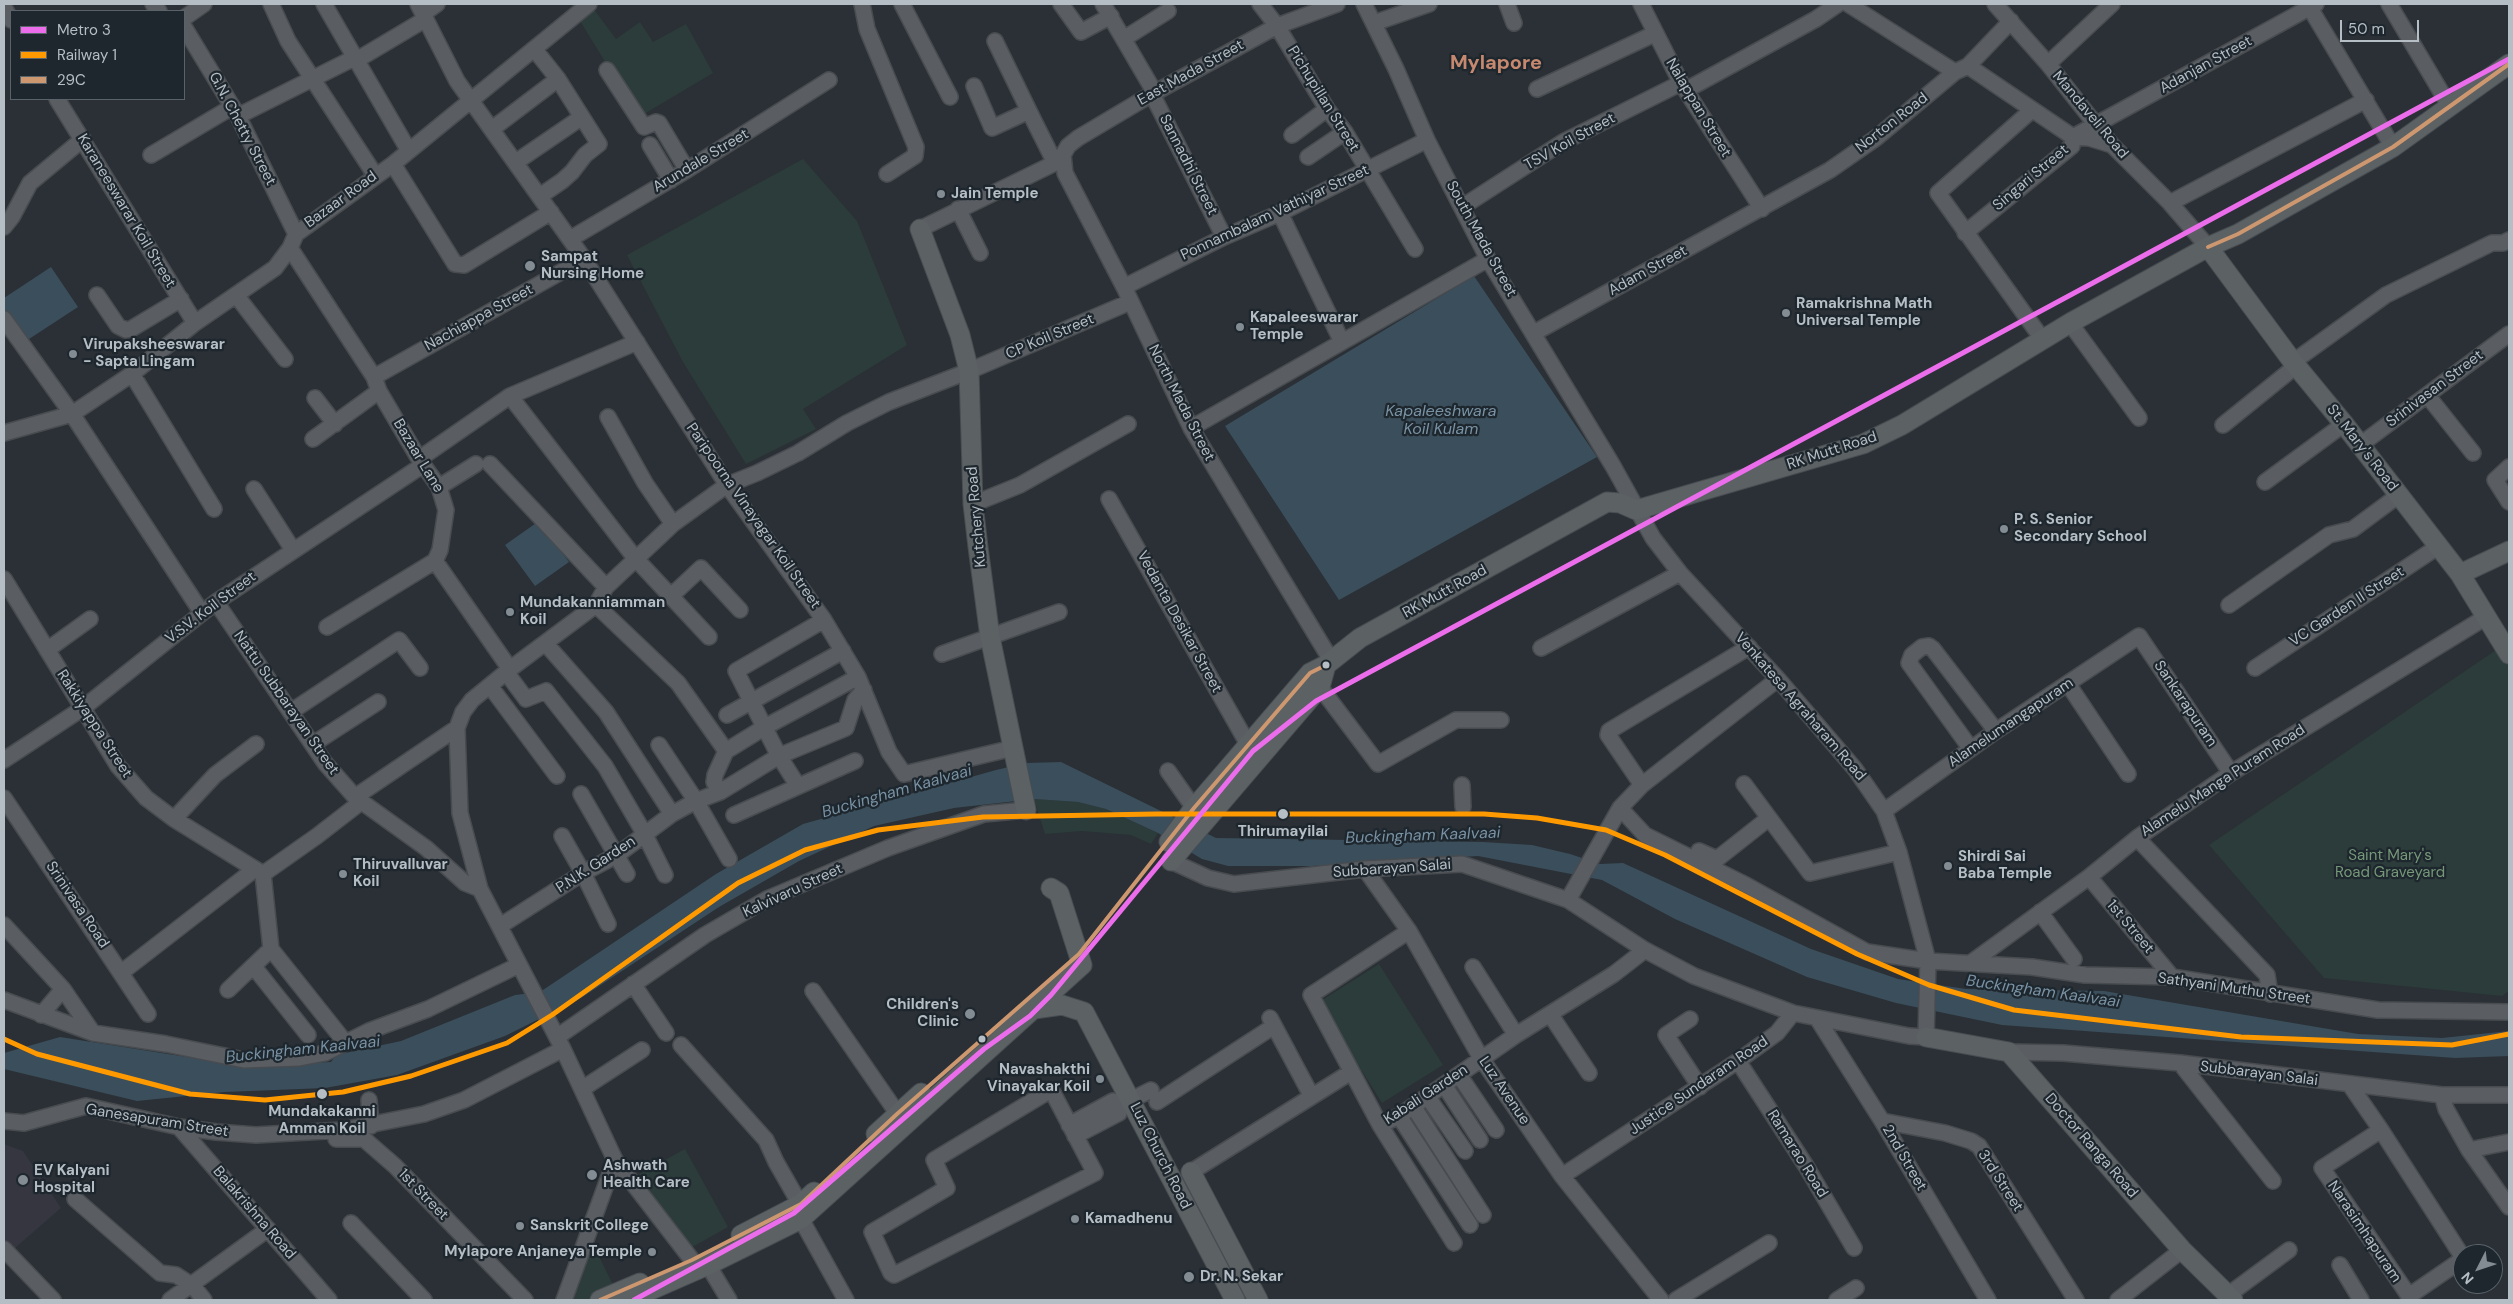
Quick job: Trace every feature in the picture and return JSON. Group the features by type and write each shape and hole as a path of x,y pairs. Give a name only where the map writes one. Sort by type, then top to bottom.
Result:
{"main road":[{"name":"RK Mutt Road","path":"1193,810 1310,673 1329,662 1360,638 1607,502 1620,503 1636,510 1863,444 1902,425 2070,323 2208,248 2238,234 2393,147 2509,64"},
{"name":"Kutchery Road","path":"920,229 960,335 969,372 973,504 990,637 1025,805"},
{"name":"St. Mary's Road","path":"2208,248 2295,364 2440,546 2460,574 2509,654"},
{"path":"2460,574 2509,550"},
{"path":"1174,851 1214,809 1320,687 1329,662"},
{"path":"1174,851 1193,810"},
{"path":"628,1300 800,1212 901,1120 1034,1009 1082,965 1058,893 1051,888"},
{"name":"Luz Church Road","path":"1034,1009 1062,1005 1084,1012 1126,1103 1235,1300"},
{"path":"1926,1037 2009,1052"},
{"name":"Doctor Ranga Road","path":"2009,1052 2182,1250 2230,1298"},
{"path":"901,1120 945,1072"},
{"name":"Luz Church Road","path":"1192,1172 1258,1300"},
{"path":"1219,1270 1237,1260"},
{"path":"600,1300 700,1263"}],"street":[{"path":"185,17 204,4"},
{"path":"271,4 288,41 375,175"},
{"path":"324,4 354,59 409,151"},
{"path":"151,154 235,112 354,59 422,12 437,4"},
{"name":"Bazaar Road","path":"4,433 72,414 132,374 195,323 275,268 290,248 296,234 375,175 393,164 589,4"},
{"path":"862,4 867,28 916,147 915,156 887,174"},
{"path":"902,4 950,97"},
{"path":"1061,4 1080,32 1107,10"},
{"name":"Pichupillan Street","path":"1260,4 1277,26 1327,109 1345,132 1415,249"},
{"name":"East Mada Street","path":"1060,163 1068,146 1153,93 1277,26 1337,4"},
{"name":"South Mada Street","path":"1364,4 1427,140 1488,259 1613,466"},
{"path":"1374,23 1429,4"},
{"path":"1506,4 1514,24"},
{"name":"Nalappan Street","path":"1641,4 1654,34 1683,86 1762,209"},
{"name":"TSV Koil Street","path":"1462,207 1563,142 1683,86 1816,19 1838,4"},
{"path":"1848,4 2032,110 2073,137 2089,138 2112,145"},
{"name":"Mandaveli Road","path":"1995,4 2011,14 2112,145 2170,203 2208,248"},
{"path":"2048,64 2112,4"},
{"path":"2389,4 2450,107"},
{"path":"2313,6 2393,147"},
{"name":"Adanjan Street","path":"2096,125 2313,6"},
{"name":"Sannadhi Street","path":"1107,10 1125,38 1224,237"},
{"path":"1125,38 1168,10"},
{"name":"Paripoorna Vinayagar Koil Street","path":"422,12 457,81 584,259 727,485 824,620 861,683 889,752 904,774 1014,752"},
{"name":"Norton Road","path":"1762,209 1830,170 1876,138 1961,69 2011,14"},
{"name":"G.N. Chetty Street","path":"185,29 235,112 296,234"},
{"path":"1537,89 1654,34"},
{"name":"North Mada Street","path":"995,40 1029,111 1065,172 1124,287 1191,428 1329,662"},
{"path":"535,50 558,79 599,144 578,162 567,177 540,196"},
{"path":"607,70 644,127 656,122 659,123 687,170"},
{"path":"492,129 558,79"},
{"name":"Arundale Street","path":"570,239 671,180 829,80"},
{"path":"974,86 992,128 1029,111"},
{"name":"Karaneeswarar Koil Street","path":"58,100 195,323"},
{"path":"2170,203 2366,100"},
{"path":"1292,135 1327,109"},
{"path":"2032,110 1938,193 2038,333"},
{"path":"516,162 582,117"},
{"name":"Singari Street","path":"1965,233 2072,146 2073,137 2096,125"},
{"path":"1308,157 1345,132"},
{"path":"4,227 12,217 30,183 83,139"},
{"name":"Ponnambalam Vathiyar Street","path":"1124,287 1224,237 1280,213 1427,140"},
{"path":"650,145 671,180"},
{"path":"920,229 958,209 1060,163"},
{"path":"393,164 455,264 464,264 551,212"},
{"path":"958,209 980,253"},
{"name":"Adam Street","path":"1534,333 1762,209"},
{"path":"1280,213 1342,342"},
{"path":"2223,425 2295,364 2386,295 2492,243 2503,243 2509,240"},
{"name":"Bazaar Lane","path":"290,248 377,384 421,462 439,487 446,510 440,550 435,561"},
{"name":"Nachiappa Street","path":"313,439 335,424 377,384 584,259"},
{"path":"1191,428 1488,259"},
{"path":"97,294 118,326 126,330 131,329 181,299"},
{"path":"236,295 285,359"},
{"name":"CP Koil Street","path":"596,605 606,587 635,558 673,524 727,485 798,453 847,423 889,402 969,372 1130,302"},
{"path":"4,319 72,414 202,613"},
{"path":"2070,323 2139,418"},
{"name":"Srinivasan Street","path":"2360,445 2509,334"},
{"name":"V.S.V. Koil Street","path":"4,760 83,708 216,602 421,462 510,396 637,342"},
{"path":"132,374 214,509"},
{"path":"2427,395 2473,453"},
{"path":"510,396 635,558 709,638"},
{"path":"315,398 335,424"},
{"path":"608,417 645,483 673,524"},
{"path":"973,504 1020,485 1128,424"},
{"path":"2265,482 2344,424"},
{"path":"439,487 483,464 606,587"},
{"name":"Venkatesa Agraharam Road","path":"1613,466 1653,538 1680,573 1778,679 1855,769 1884,811 1899,852 1928,961 1929,977 1925,1016 1926,1037"},
{"path":"2509,467 2495,480 2509,502"},
{"path":"254,489 293,550"},
{"path":"2230,605 2329,535 2354,529 2399,495"},
{"name":"Vedanta Desikar Street","path":"1109,499 1249,746"},
{"name":"VC Garden II Street","path":"2255,668 2440,546"},
{"path":"327,628 435,561 526,699 546,691 605,766 644,833 664,875"},
{"path":"670,597 701,568 740,610"},
{"path":"1541,648 1680,573"},
{"name":"Rakkiyappa Street","path":"4,579 118,766 146,798 174,819 259,871"},
{"name":"Nattu Subbarayan Street","path":"216,602 292,711 325,763 358,799 426,848 465,883 480,889"},
{"path":"726,751 678,683 596,605 546,644 508,670 472,700 457,728 460,813 480,889 560,1043 615,1160 729,1300"},
{"path":"942,654 1059,612"},
{"name":"Alamelu Manga Puram Road","path":"1972,962 2089,877 2136,838 2231,773 2486,616"},
{"path":"47,650 90,619"},
{"path":"798,786 779,756 736,671 824,620"},
{"name":"Sankarapuram","path":"2139,636 2231,773"},
{"name":"Alamelumangapuram","path":"1884,811 1996,731 2139,636"},
{"path":"292,711 399,640 420,668"},
{"path":"546,644 606,712 672,814"},
{"path":"1971,749 1909,663 1912,655 1922,647 1929,646 1933,649 1996,731"},
{"path":"1642,785 1610,739 1609,731 1749,647"},
{"path":"727,715 843,651"},
{"path":"1571,895 1618,811 1642,785 1778,679"},
{"path":"720,792 714,782 715,775 726,751 765,727 861,683"},
{"name":"P.N.K. Garden","path":"500,926 584,873 617,855 644,833 672,814 696,801 720,792 779,756 846,728 861,683"},
{"path":"2068,684 2128,774"},
{"path":"490,686 557,776"},
{"path":"1320,687 1378,764 1382,764 1456,720 1500,720"},
{"path":"313,744 378,702"},
{"path":"122,972 259,871 317,836 358,799 457,728"},
{"path":"174,819 215,775 256,744"},
{"path":"659,745 696,801 718,844 729,859"},
{"path":"734,815 855,761"},
{"path":"1168,772 1193,810"},
{"path":"1744,784 1810,873 1899,852"},
{"path":"1462,785 1463,807"},
{"path":"581,794 627,874"},
{"name":"Srinivasa Road","path":"4,798 122,972 148,1014"},
{"name":"Kalvivaru Street","path":"343,1130 371,1126 424,1114 464,1100 560,1043 633,984 705,935 767,899 888,848 984,814 1025,805"},
{"name":"Sathyani Muthu Street","path":"1618,811 1644,835 1746,885 1867,952 1928,961 1972,962 2032,967 2085,975 2172,977 2378,1010 2509,1012"},
{"path":"1675,839 1717,859 1769,818"},
{"path":"562,836 584,873 608,924"},
{"path":"2136,838 2267,975 2270,994"},
{"name":"Subbarayan Salai","path":"1174,851 1208,878 1234,884 1364,869 1462,864 1571,895 1644,950 1694,976 1793,1013"},
{"name":"Luz Avenue","path":"1364,869 1409,931 1481,1058 1562,1176 1661,1300"},
{"path":"259,871 271,949 345,1042"},
{"name":"1st Street","path":"2089,877 2172,977"},
{"path":"2040,912 2074,959"},
{"path":"4,927 63,989 94,1033"},
{"name":"Kabali Garden","path":"1409,931 1311,995 1380,1125 1398,1116 1481,1058 1614,974 1644,950"},
{"path":"228,990 271,949"},
{"path":"4,1000 94,1033 166,1044 244,1060 299,1058 325,1053 369,1031 428,1010 519,965"},
{"path":"254,967 308,1035"},
{"path":"1473,967 1516,1035"},
{"path":"633,984 666,1033"},
{"path":"41,1015 63,989"},
{"path":"813,991 901,1120"},
{"path":"1793,1013 1909,1036 1926,1037"},
{"name":"Justice Sundaram Road","path":"1562,1176 1738,1061 1777,1033 1793,1013"},
{"path":"1550,1014 1589,1073"},
{"path":"1690,1018 1666,1035 1700,1087"},
{"name":"2nd Street","path":"1817,1018 1882,1121 1988,1300"},
{"path":"1072,1130 1113,1101 1126,1103 1154,1096 1272,1022 1311,1095"},
{"path":"680,1045 766,1140 800,1212 846,1300"},
{"path":"582,1089 642,1050"},
{"name":"Subbarayan Salai","path":"2009,1052 2063,1053 2180,1063 2442,1095 2509,1095"},
{"name":"Ramarao Road","path":"1738,1061 1806,1166 1854,1248"},
{"path":"2180,1063 2273,1181"},
{"path":"1192,1172 1311,1095 1351,1072"},
{"path":"1459,1075 1496,1130"},
{"path":"1444,1085 1480,1140"},
{"name":"Narasimhapuram","path":"2350,1085 2381,1130 2462,1256 2460,1261 2409,1296 2322,1168 2381,1130"},
{"path":"1049,1091 1053,1093 1072,1130 1095,1171 1093,1175 894,1275 891,1273 872,1232 947,1188 934,1160 1049,1091"},
{"path":"2442,1095 2446,1110 2469,1150 2509,1207"},
{"path":"1427,1096 1465,1151"},
{"path":"369,1100 371,1126"},
{"name":"Ganesapuram Street","path":"4,1121 24,1123 86,1106 179,1127 256,1135 343,1130"},
{"path":"1413,1106 1483,1215"},
{"path":"1398,1116 1470,1225"},
{"name":"3rd Street","path":"1882,1121 1945,1133 1971,1141 1979,1146 2076,1300"},
{"path":"1380,1125 1454,1243"},
{"name":"Balakrishna Road","path":"179,1127 329,1300"},
{"name":"1st Street","path":"298,1140 364,1139 394,1166 525,1300"},
{"path":"2469,1150 2509,1142"},
{"path":"564,1300 615,1160"},
{"path":"75,1199 160,1273 176,1275 193,1286 204,1300"},
{"path":"351,1223 424,1300"},
{"path":"170,1300 193,1286 268,1229"},
{"path":"1676,1300 1769,1243"},
{"path":"4,1249 53,1300"},
{"path":"2118,1300 2182,1250"},
{"path":"2230,1298 2289,1250"},
{"path":"2340,1265 2361,1300"},
{"path":"1837,1300 1856,1288"}],"shaded area":[{"name":"EV Kalyani Hospital","path":"4,1144 23,1151 61,1208 7,1255 4,1252"}],"green space":[{"path":"590,4 616,39 640,22 653,42 686,24 713,73 639,117 577,16"},
{"path":"803,159 857,221 907,345 803,409 816,429 746,464 683,362 627,255"},
{"name":"Saint Mary's Road Graveyard","path":"2499,648 2509,668 2509,991 2502,996 2324,978 2209,845"},
{"path":"1034,799 1078,802 1106,809 1158,833 1151,844 1131,835 1082,831 1045,834"},
{"path":"1379,964 1443,1065 1382,1103 1319,1002"},
{"path":"685,1149 728,1227 687,1250 632,1178"},
{"path":"593,1244 615,1289 588,1300 575,1300 573,1296"}],"water":[{"path":"51,267 78,307 26,341 4,310 4,298"},
{"name":"Kapaleeshwara Koil Kulam","path":"1474,276 1597,457 1339,600 1225,426"},
{"path":"539,521 569,562 535,586 505,545"},
{"name":"Buckingham Kaalvaai","path":"1061,762 1216,838 1483,842 1532,845 1570,854 1600,864 1623,863 1811,949 1898,979 1966,989 2104,991 2358,1034 2442,1038 2509,1031 2509,1056 2455,1058 2002,1025 1896,1003 1807,977 1675,919 1602,880 1478,856 1312,866 1228,866 1202,859 1158,833 1106,809 1078,802 1034,799 954,808 874,826 799,861 719,907 581,998 505,1036 397,1075 325,1088 225,1092 137,1101 4,1069 4,1053 60,1037 244,1066 331,1062 336,1055 401,1041 515,995 540,992 716,874 803,824 996,770 1026,763"}],"metro line":[{"name":"3","path":"634,1300 794,1213 984,1049 1030,1016 1051,995 1253,751 1316,701 2509,59"}],"rail line":[{"name":"1","path":"4,1039 37,1054 190,1094 265,1100 343,1092 411,1076 507,1043 552,1015 738,883 805,850 878,830 983,817 1156,814 1484,814 1537,818 1606,830 1665,855 1857,954 1929,985 2014,1010 2241,1037 2452,1045 2509,1034"}],"transit line":[{"name":"29C","path":"2208,247 2238,234 2393,147 2509,64"},
{"name":"29C","path":"600,1300 692,1260 801,1204 897,1114 1079,954 1194,808 1310,673 1326,665"}],"place":[{"name":"Jain Temple","path":"941,194"},
{"name":"Sampat Nursing Home","path":"530,266"},
{"name":"Ramakrishna Math Universal Temple","path":"1786,313"},
{"name":"Kapaleeswarar Temple","path":"1240,327"},
{"name":"Virupaksheeswarar - Sapta Lingam","path":"73,354"},
{"name":"P. S. Senior Secondary School","path":"2004,529"},
{"name":"Mundakanniamman Koil","path":"510,612"},
{"name":"Thirumayilai","path":"1283,814"},
{"name":"Shirdi Sai Baba Temple","path":"1948,866"},
{"name":"Thiruvalluvar Koil","path":"343,874"},
{"name":"Children's Clinic","path":"970,1014"},
{"name":"Navashakthi Vinayakar Koil","path":"1100,1079"},
{"name":"Mundakakanni Amman Koil","path":"322,1094"},
{"name":"Ashwath Health Care","path":"592,1175"},
{"name":"EV Kalyani Hospital","path":"23,1180"},
{"name":"Kamadhenu","path":"1075,1219"},
{"name":"Sanskrit College","path":"520,1226"},
{"name":"Mylapore Anjaneya Temple","path":"652,1252"},
{"name":"Dr. N. Sekar","path":"1189,1277"}],"district":[{"name":"Mylapore","path":"1496,64"}]}
